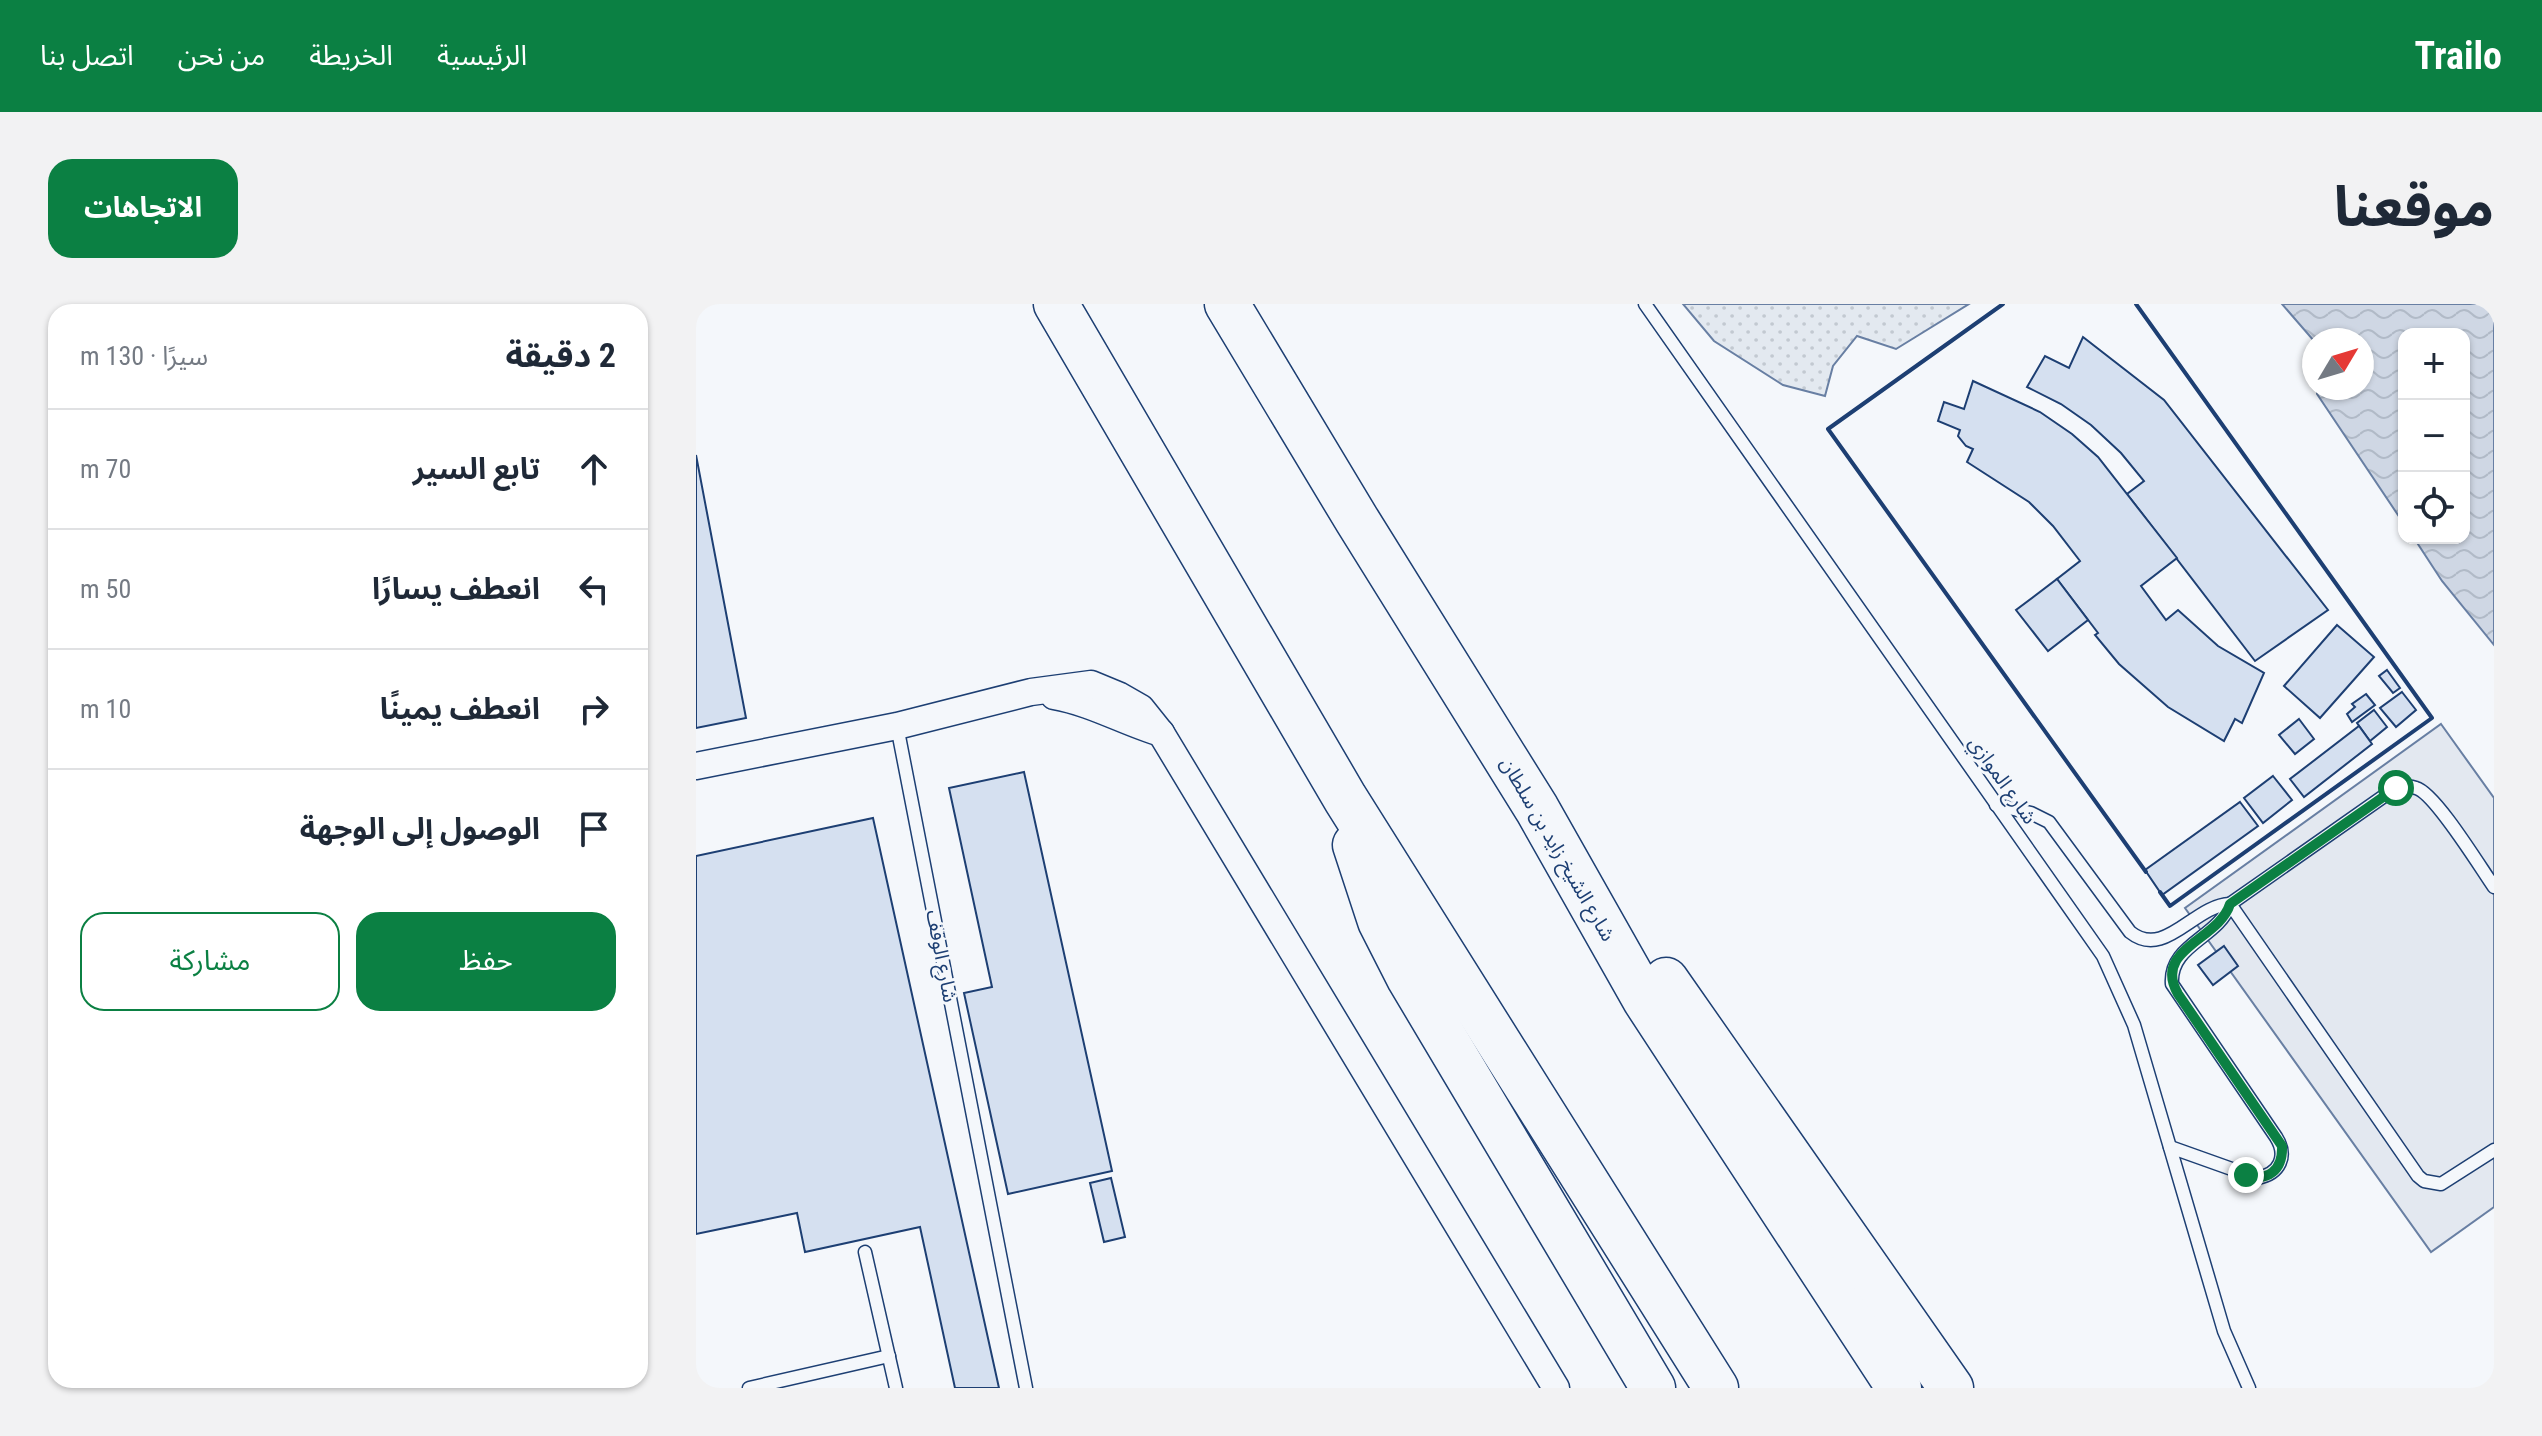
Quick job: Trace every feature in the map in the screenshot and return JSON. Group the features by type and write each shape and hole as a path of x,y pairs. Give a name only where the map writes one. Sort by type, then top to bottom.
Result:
{"highway":[{"path":"1056,304 1345,798 1716,1388"},
{"name":"شارع الشيخ زايد بن سلطان","path":"1227,304 1537,809 1645,1000 1899,1388"},
{"path":"1345,798 1358,861 1380,921 1409,978 1653,1388"},
{"path":"1537,809 1671,986 1951,1388"}],"street":[{"path":"696,766 897,726 1031,692 1082,701 1128,723 1161,733 1556,1388"}],"lane":[{"name":"شارع الموازي","path":"1645,304 2103,956 2134,1025 2224,1331 2249,1388"},
{"name":"شارع الوقف","path":"897,726 1026,1388"},
{"path":"2170,1147 2257,1178 2269,1176 2278,1169 2283,1158 2282,1146 2172,984 2174,962 2216,924 2230,904 2387,794 2406,786 2416,787 2432,798 2494,887"},
{"path":"1996,805 2031,813 2049,822 2137,937 2159,940 2212,907 2230,904"},
{"path":"2230,904 2418,1176 2433,1184 2441,1184 2494,1150"},
{"path":"865,1252 896,1388"},
{"path":"749,1388 889,1356"}],"shaded area":[{"path":"1683,304 1969,304 1896,349 1857,336 1833,366 1825,396 1783,385 1714,341"},
{"path":"2441,724 2494,798 2494,1207 2431,1252 2185,908"}],"water":[{"path":"2282,304 2494,304 2494,645 2442,581 2418,544 2470,544 2470,328 2398,328 2398,515 2321,400 2374,400 2374,328 2303,328"}],"building":[{"path":"2083,337 2164,400 2328,610 2255,661 2127,494 2144,481 2121,453 2091,425 2061,404 2027,387 2045,356 2069,368"},
{"path":"1973,381 2040,412 2098,457 2177,558 2141,586 2166,620 2178,610 2218,646 2264,673 2242,723 2235,719 2224,741 2168,707 2119,664 2057,579 2080,561 2053,526 2029,502 1967,462 1973,449 1958,436 1960,430 1938,421 1944,402 1964,409"},
{"path":"696,455 746,718 696,728"},
{"path":"2057,579 2088,620 2048,651 2016,610"},
{"path":"2337,625 2374,657 2320,718 2284,686"},
{"path":"2387,670 2400,688 2393,693 2379,676"},
{"path":"2402,692 2416,710 2396,727 2380,708"},
{"path":"2366,694 2375,705 2352,722 2347,714 2355,707 2352,704"},
{"path":"2374,710 2387,727 2370,741 2357,723"},
{"path":"2299,719 2314,739 2295,754 2279,735"},
{"path":"2359,726 2372,744 2304,797 2290,779"},
{"path":"1024,772 1112,1171 1008,1194 964,993 992,987 949,788"},
{"path":"2273,776 2292,800 2263,823 2244,798"},
{"path":"2240,802 2258,826 2162,895 2145,870"},
{"path":"873,818 999,1388 955,1388 920,1227 805,1252 797,1213 696,1234 696,856"},
{"path":"2224,946 2238,966 2213,985 2198,965"},
{"path":"1111,1178 1125,1237 1104,1242 1090,1183"}],"wall":[{"path":"2003,304 1828,429 2146,872"},
{"path":"2136,304 2432,718 2170,906 2160,892"}],"route":[{"path":"2246,1175 2257,1178 2269,1176 2278,1169 2283,1158 2282,1146 2172,984 2174,962 2216,924 2230,904 2396,788"}]}
